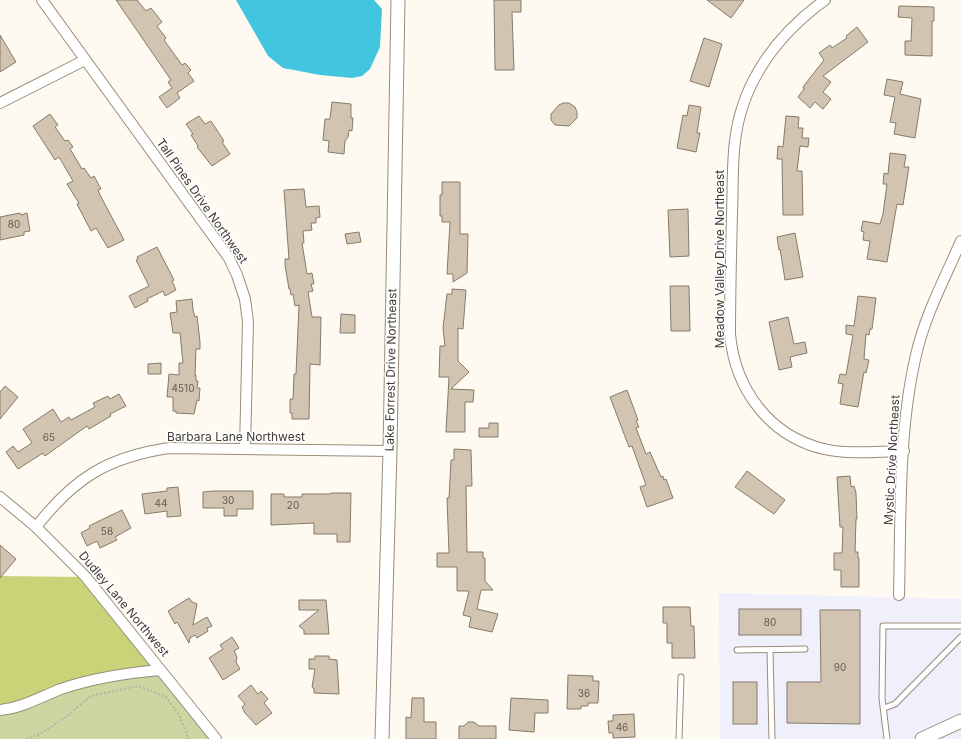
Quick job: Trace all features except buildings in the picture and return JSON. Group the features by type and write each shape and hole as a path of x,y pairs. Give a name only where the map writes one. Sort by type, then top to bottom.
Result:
{"street":[{"name":"Tall Pines Drive Northwest","path":"42,0 229,258 237,275 245,299 248,322 244,449"},
{"name":"Lake Forrest Drive Northeast","path":"382,739 390,452 398,0"},
{"name":"Meadow Valley Drive Northeast","path":"825,0 803,16 779,40 768,54 744,103 739,119 733,157 731,349 734,363 744,389 766,416 788,434 806,443 841,452 904,451"},
{"path":"0,103 85,60"},
{"name":"Mystic Drive Northeast","path":"898,594 907,400 916,353 930,313 961,241"},
{"name":"Barbara Lane Northwest","path":"36,526 55,503 75,484 122,458 145,452 169,448 390,452"},
{"name":"Dudley Lane Northwest","path":"0,497 36,526 85,576 216,739"},
{"path":"0,710 23,706 60,690 90,680 125,673 160,670"},
{"path":"922,739 961,721"}],"lane":[{"path":"887,739 884,708 882,626 961,626"},
{"path":"884,708 896,704 961,637"},
{"path":"737,650 805,650"},
{"path":"770,650 772,739"},
{"path":"679,739 681,677"}],"path":[{"path":"26,739 40,734 66,717 91,696 138,686 166,697 179,715 189,739"}],"shaded area":[{"path":"719,593 961,599 961,739 720,739"}],"green space":[{"path":"0,576 87,577 156,672 0,710"},
{"path":"156,672 211,739 0,739 0,710"}],"water":[{"path":"236,0 374,0 382,9 380,47 370,69 362,76 352,78 320,75 283,68 268,56"}]}
